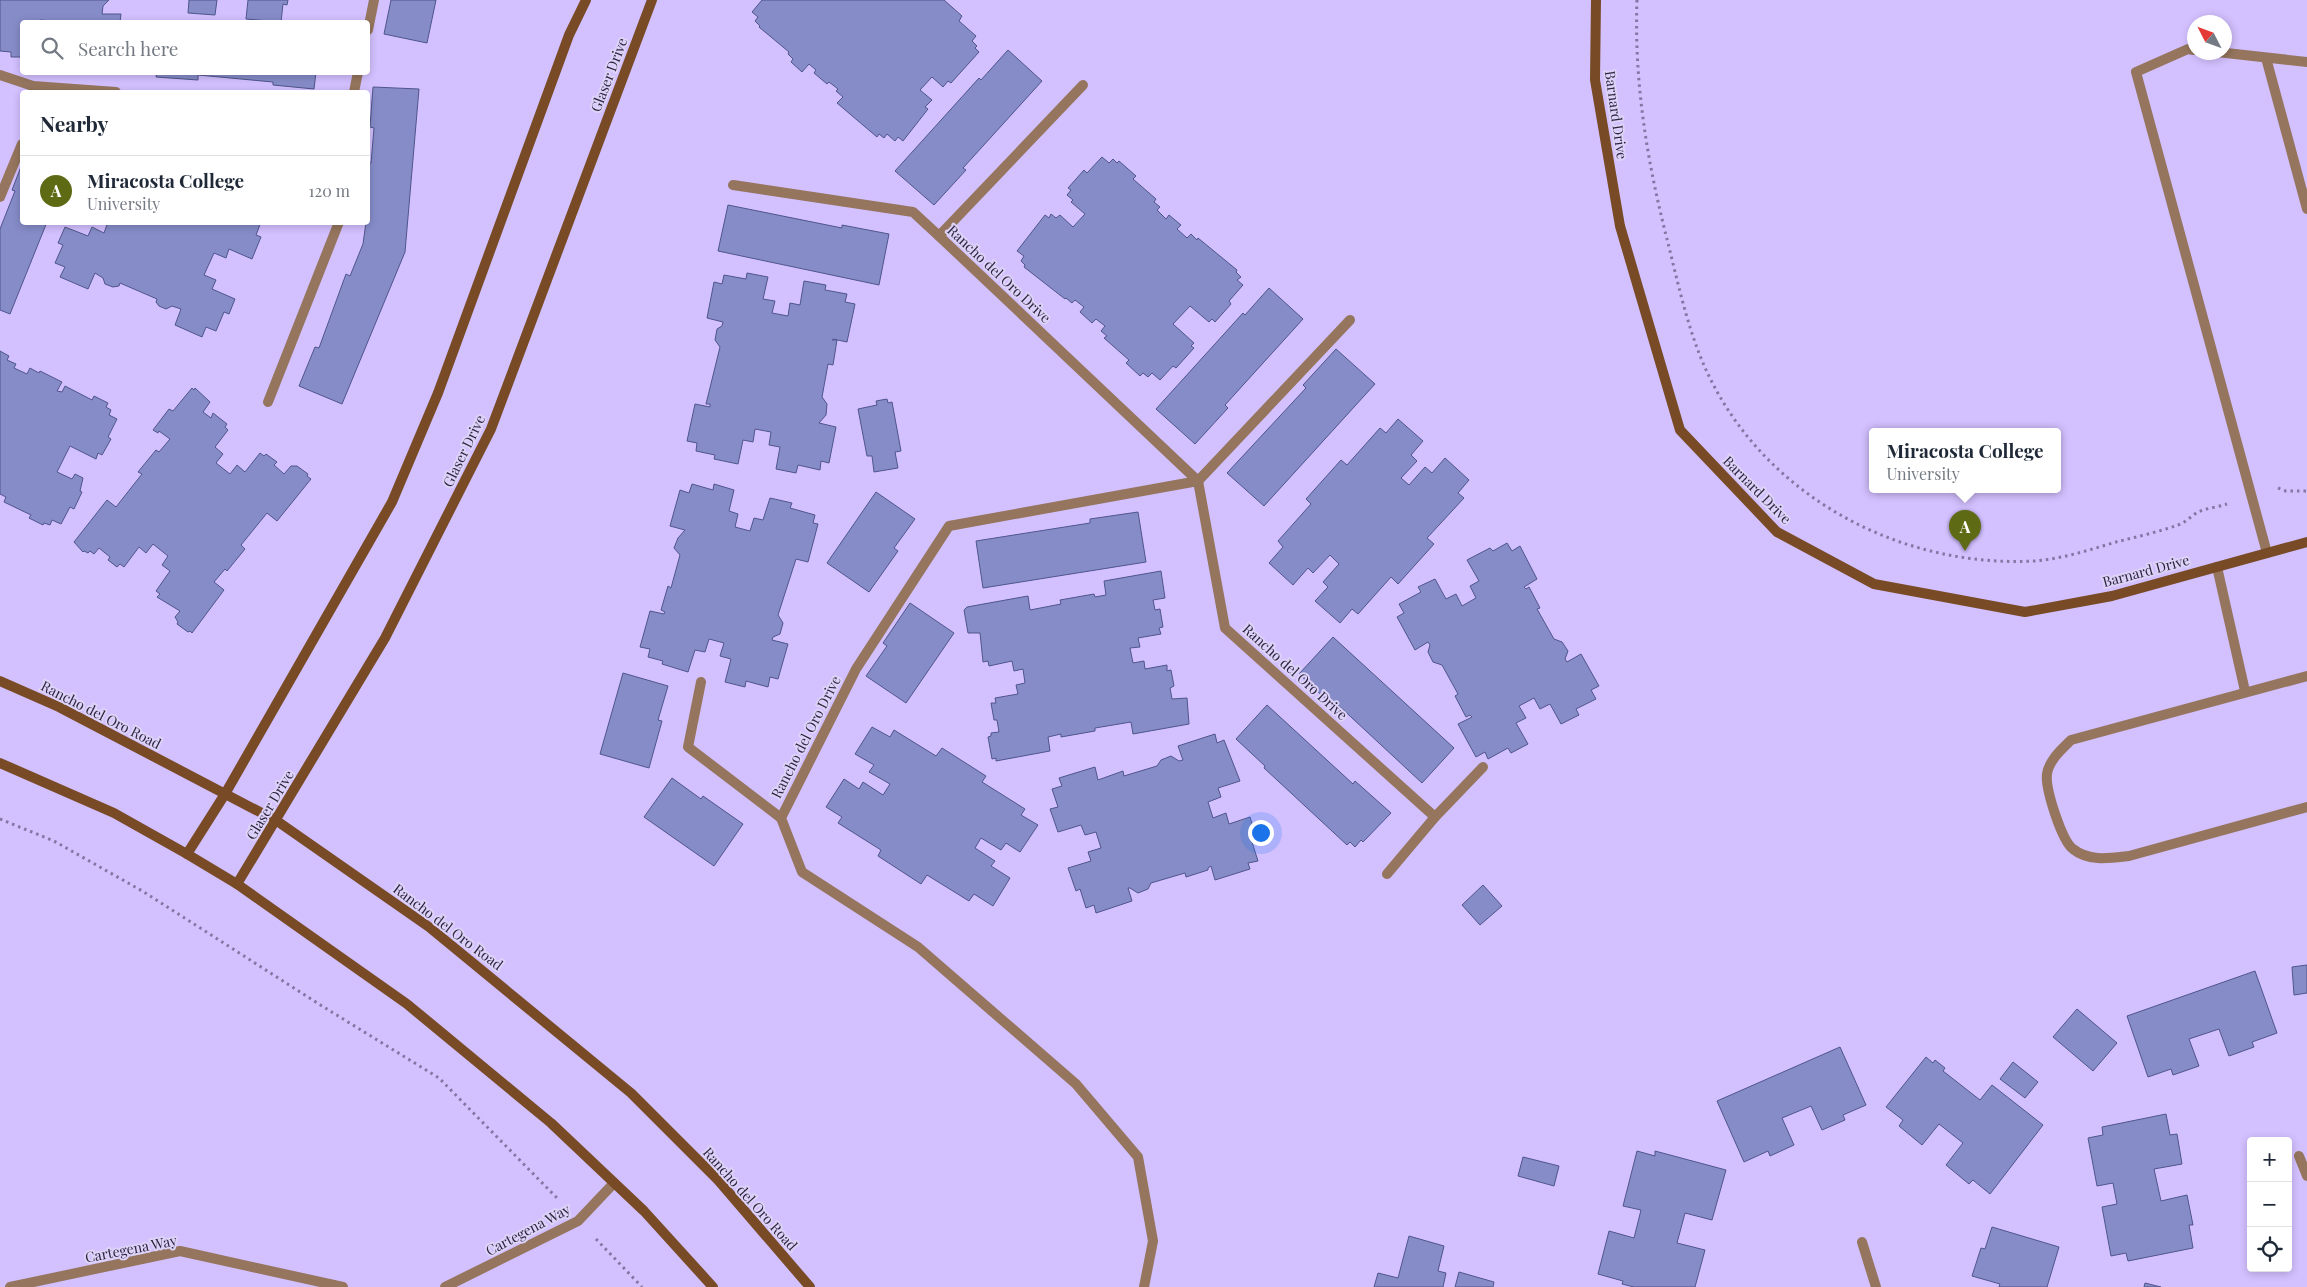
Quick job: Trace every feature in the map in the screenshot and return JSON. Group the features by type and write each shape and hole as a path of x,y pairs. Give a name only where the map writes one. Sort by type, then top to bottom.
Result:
{"street":[{"path":"370,20 374,0"},
{"path":"187,854 225,794 392,502 438,394 569,35 586,0"},
{"name":"Glaser Drive","path":"237,884 277,821 386,638 491,429 652,0"},
{"name":"Barnard Drive","path":"1596,0 1595,80 1620,226 1680,430 1776,532 1874,584 2025,612 2112,596 2307,542"},
{"path":"2187,49 2136,72 2267,553"},
{"path":"2232,54 2307,62"},
{"path":"2266,58 2307,209"},
{"path":"0,75 33,89 61,90"},
{"path":"354,90 357,75"},
{"path":"939,236 1083,85"},
{"path":"0,197 20,149"},
{"name":"Rancho del Oro Drive","path":"732,185 913,212 1198,481 1225,628 1435,817"},
{"path":"268,402 338,225"},
{"path":"1198,481 1350,320"},
{"name":"Rancho del Oro Drive","path":"1144,1287 1153,1241 1138,1157 1076,1084 918,947 802,872 781,818 856,669 950,526 1198,481"},
{"path":"2217,567 2246,691"},
{"path":"2307,676 2071,740 2056,755 2047,772 2047,784 2065,842 2074,850 2086,856 2104,859 2129,856 2307,807"},
{"name":"Rancho del Oro Road","path":"0,681 59,706 277,821 429,926 632,1093 718,1180 810,1287"},
{"path":"701,682 688,747 781,818"},
{"path":"0,763 114,813 187,854 237,884 407,1004 551,1123 644,1210 713,1287"},
{"path":"1387,874 1435,817 1483,767"},
{"path":"2299,1156 2307,1176"},
{"name":"Cartegena Way","path":"445,1287 578,1220 614,1182"},
{"path":"1862,1242 1876,1287"},
{"name":"Cartegena Way","path":"10,1287 180,1251 344,1287"}],"path":[{"path":"1637,0 1638,84 1645,139 1656,194 1690,326 1706,371 1723,403 1740,428 1770,463 1800,488 1846,520 1888,538 1939,554 2034,561 2061,557 2180,524 2200,511 2252,498 2276,487 2286,491 2307,491"},
{"path":"0,819 54,841 144,892 439,1078 642,1287"}],"building":[{"path":"0,0 109,0 103,6 102,14 121,14 120,20 20,20 20,57 11,57 11,52 0,51"},
{"path":"189,0 217,0 215,15 188,13"},
{"path":"248,0 288,0 287,5 283,4 281,20 246,19"},
{"path":"391,0 436,0 427,43 384,34"},
{"path":"762,0 944,0 962,16 959,21 976,36 972,41 977,46 975,48 979,52 951,83 948,81 943,87 932,77 920,90 932,100 925,107 928,109 903,141 898,137 895,141 887,134 884,138 879,134 877,137 837,103 843,97 836,91 838,89 829,82 827,84 814,73 816,70 809,64 802,72 791,62 793,59 788,54 789,52 759,27 755,21 758,17 752,12"},
{"path":"1008,50 1042,81 963,168 966,170 934,205 895,171 979,78 981,80"},
{"path":"156,75 198,75 198,80 156,77"},
{"path":"198,75 316,75 314,89 273,85 273,82"},
{"path":"373,87 419,89 405,252 342,404 299,386 315,347 319,348 346,274 350,276 363,244 366,225 370,225 370,163 374,128 370,127"},
{"path":"1102,157 1109,163 1113,159 1117,163 1119,161 1136,176 1133,179 1156,199 1154,202 1160,207 1157,210 1166,219 1169,215 1181,225 1177,229 1187,238 1191,234 1197,240 1198,238 1237,270 1236,272 1241,277 1237,280 1243,285 1229,301 1231,304 1215,322 1212,319 1209,322 1190,306 1173,324 1194,343 1191,346 1194,348 1176,368 1173,366 1160,380 1152,373 1148,377 1143,373 1140,376 1126,363 1129,360 1104,338 1107,336 1101,331 1105,326 1096,319 1092,323 1080,312 1084,307 1075,300 1072,303 1065,299 1024,267 1025,265 1021,261 1024,256 1017,251 1045,215 1049,218 1051,214 1056,218 1060,215 1073,227 1085,214 1071,202 1073,200 1067,195 1071,190 1068,188 1084,170 1087,173"},
{"path":"20,169 20,225 46,225 10,314 0,310 0,229 15,191 12,190"},
{"path":"728,205 842,228 842,225 889,234 879,285 718,251"},
{"path":"107,225 260,225 256,235 261,237 252,259 229,249 226,258 214,253 204,275 216,280 212,289 235,299 229,314 224,312 216,331 206,327 202,337 175,325 181,309 172,306 166,309 159,306 156,302 157,299 120,283 119,286 113,287 105,284 103,278 95,273 88,289 60,277 65,267 55,263 63,245 58,243 65,227 88,236 92,227 104,233"},
{"path":"747,273 768,277 763,299 775,301 772,313 788,316 790,303 800,305 804,281 826,285 825,290 847,294 845,302 855,304 847,342 833,339 832,340 837,340 833,365 828,364 822,397 827,404 826,415 819,423 836,427 829,463 821,461 820,470 798,465 796,473 776,469 780,447 769,445 771,432 755,429 753,442 743,440 738,464 714,459 715,455 696,451 697,443 687,441 695,404 710,407 710,404 706,404 720,347 715,340 717,329 722,326 723,322 707,318 714,282 722,284 724,275 746,279"},
{"path":"1269,288 1303,319 1225,405 1228,408 1195,444 1156,409 1243,313 1245,315"},
{"path":"1336,349 1375,384 1264,506 1227,473 1306,388 1303,385"},
{"path":"0,351 9,356 7,360 16,364 14,368 27,374 30,368 62,382 57,391 62,392 65,386 92,400 94,396 108,403 106,407 111,410 109,415 117,419 108,437 111,439 102,455 98,453 96,459 70,446 57,472 72,479 75,474 83,478 80,491 82,492 74,509 70,507 61,524 52,520 50,525 44,523 43,525 29,518 31,515 4,502 6,497 0,494"},
{"path":"192,388 194,390 195,388 210,402 203,412 211,418 213,413 227,424 225,427 228,430 215,447 223,454 216,463 230,474 237,465 245,472 260,453 264,456 266,454 277,462 274,465 284,474 291,466 297,466 308,474 307,476 311,479 277,521 267,513 241,545 245,549 227,571 225,569 214,582 224,590 192,633 177,624 178,622 175,617 180,611 157,597 160,594 156,591 170,571 162,565 168,556 153,544 146,553 139,547 124,567 120,564 117,567 108,560 110,557 99,548 94,554 90,551 88,553 83,552 74,542 107,500 116,507 142,474 138,472 156,450 159,452 170,439 159,431 158,433 153,430 169,409 173,411"},
{"path":"887,399 888,403 892,402 901,451 895,452 898,468 874,472 872,456 867,456 858,409 877,405 876,401"},
{"path":"1398,419 1423,441 1411,455 1417,461 1401,478 1409,485 1425,467 1432,473 1445,458 1469,480 1458,493 1464,498 1427,538 1434,544 1398,584 1391,577 1358,614 1352,609 1340,623 1315,601 1328,587 1323,582 1339,564 1330,555 1313,573 1308,568 1293,585 1269,563 1283,547 1278,541 1311,504 1306,499 1341,460 1347,465 1380,428 1386,433"},
{"path":"692,484 713,490 714,484 734,490 729,511 738,514 735,527 750,531 754,518 763,520 770,498 792,503 790,508 815,515 813,523 818,524 808,562 796,559 778,615 783,623 780,634 773,637 772,640 788,644 778,679 770,677 768,687 746,681 745,687 725,682 731,659 720,656 724,643 709,639 705,652 695,650 688,672 662,664 663,661 648,657 650,649 640,647 650,611 664,614 665,612 661,610 668,586 671,588 680,555 674,548 678,538 685,530 670,526 680,490 689,493"},
{"path":"876,492 915,519 894,548 898,551 869,592 827,563"},
{"path":"1138,512 1146,562 983,588 976,541 1090,523 1090,519"},
{"path":"1507,543 1512,551 1520,546 1537,579 1524,587 1526,589 1529,587 1540,608 1537,609 1554,639 1562,642 1568,651 1565,659 1567,662 1581,654 1599,686 1591,690 1596,699 1576,709 1579,715 1561,724 1550,704 1540,709 1534,698 1519,706 1526,718 1516,723 1528,744 1511,753 1508,748 1488,759 1485,752 1476,757 1458,724 1472,717 1470,715 1466,717 1455,696 1458,694 1442,665 1433,662 1428,652 1430,645 1428,642 1415,650 1397,617 1404,613 1399,604 1421,592 1418,587 1435,579 1446,599 1456,594 1462,606 1476,598 1470,586 1479,581 1467,560 1490,548 1493,551"},
{"path":"1161,571 1165,598 1153,600 1155,610 1160,609 1163,627 1159,628 1161,634 1138,638 1140,647 1130,648 1133,663 1144,661 1145,669 1167,665 1167,671 1171,670 1174,686 1170,688 1172,699 1187,698 1189,724 1133,734 1131,722 1095,728 1095,731 1061,737 1061,734 1048,737 1050,751 996,761 996,758 992,759 988,737 991,736 991,733 999,732 997,720 994,720 991,703 996,703 995,698 1018,694 1016,685 1025,683 1023,669 1014,671 1012,661 989,666 988,661 983,662 980,633 968,633 964,610 967,607 1028,596 1030,610 1061,604 1060,600 1094,594 1095,597 1106,595 1104,581"},
{"path":"910,603 954,633 906,703 866,676 887,646 883,643"},
{"path":"1333,637 1454,748 1422,783 1337,704 1334,707 1299,674"},
{"path":"623,673 668,686 658,720 662,721 649,768 600,754"},
{"path":"1267,705 1353,784 1355,781 1391,813 1363,842 1361,840 1355,847 1350,842 1347,845 1264,768 1265,766 1236,739"},
{"path":"872,727 890,737 894,730 936,756 942,748 986,776 982,782 1025,809 1021,815 1038,825 1020,852 1006,843 1001,850 981,838 975,848 995,861 991,866 1010,878 993,906 974,894 969,901 927,875 921,884 878,856 881,850 838,823 842,817 826,807 844,779 859,789 863,782 883,795 890,784 869,772 874,765 855,754"},
{"path":"1215,734 1217,743 1224,740 1240,781 1218,788 1221,797 1208,802 1213,818 1226,813 1229,824 1250,817 1256,837 1251,839 1258,861 1248,863 1250,869 1215,880 1211,866 1208,870 1186,877 1185,873 1151,883 1148,889 1138,893 1128,888 1132,901 1096,913 1094,905 1086,908 1080,889 1076,891 1068,868 1091,861 1088,852 1101,848 1096,832 1085,835 1081,825 1058,832 1050,809 1058,807 1052,789 1062,786 1059,778 1095,767 1098,780 1123,771 1124,776 1157,766 1161,760 1171,756 1179,761 1183,760 1178,746"},
{"path":"672,778 701,799 703,796 743,824 714,866 644,817"},
{"path":"1483,885 1502,906 1480,925 1462,905"},
{"path":"2307,965 2307,993 2294,995 2292,967"},
{"path":"2255,971 2277,1033 2252,1042 2254,1047 2229,1056 2219,1029 2189,1039 2199,1066 2173,1075 2171,1069 2148,1077 2127,1016"},
{"path":"2077,1009 2117,1043 2093,1071 2053,1037"},
{"path":"1840,1047 1866,1105 1843,1115 1845,1120 1822,1130 1811,1106 1782,1118 1794,1145 1770,1156 1768,1151 1744,1162 1717,1101"},
{"path":"1926,1057 1933,1063 1935,1060 1945,1068 1943,1071 1980,1100 1992,1085 2043,1125 1990,1194 1973,1180 1969,1184 1946,1165 1963,1143 1939,1124 1922,1145 1899,1126 1903,1120 1886,1107"},
{"path":"2013,1062 2038,1082 2025,1098 2000,1079"},
{"path":"2166,1114 2170,1135 2177,1134 2182,1164 2154,1169 2161,1201 2187,1195 2193,1225 2189,1225 2193,1248 2128,1261 2126,1253 2111,1256 2102,1207 2117,1204 2113,1183 2097,1186 2088,1138 2103,1135 2102,1127"},
{"path":"1637,1151 1655,1156 1655,1151 1726,1170 1712,1220 1685,1213 1677,1243 1705,1250 1695,1287 1634,1287 1622,1284 1623,1281 1598,1274 1609,1231 1634,1238 1641,1210 1623,1206"},
{"path":"1523,1157 1559,1166 1554,1186 1518,1176"},
{"path":"1992,1227 2059,1247 2047,1287 1999,1287 2000,1284 1972,1276 1981,1248 1985,1249"},
{"path":"1409,1236 1444,1246 1438,1271 1446,1273 1443,1287 1374,1287 1378,1273 1398,1278"},
{"path":"1459,1272 1494,1282 1493,1287 1455,1287"},
{"path":"2145,1283 2161,1287 2144,1287"}],"place":[{"name":"Miracosta College","path":"1965,551"}]}
